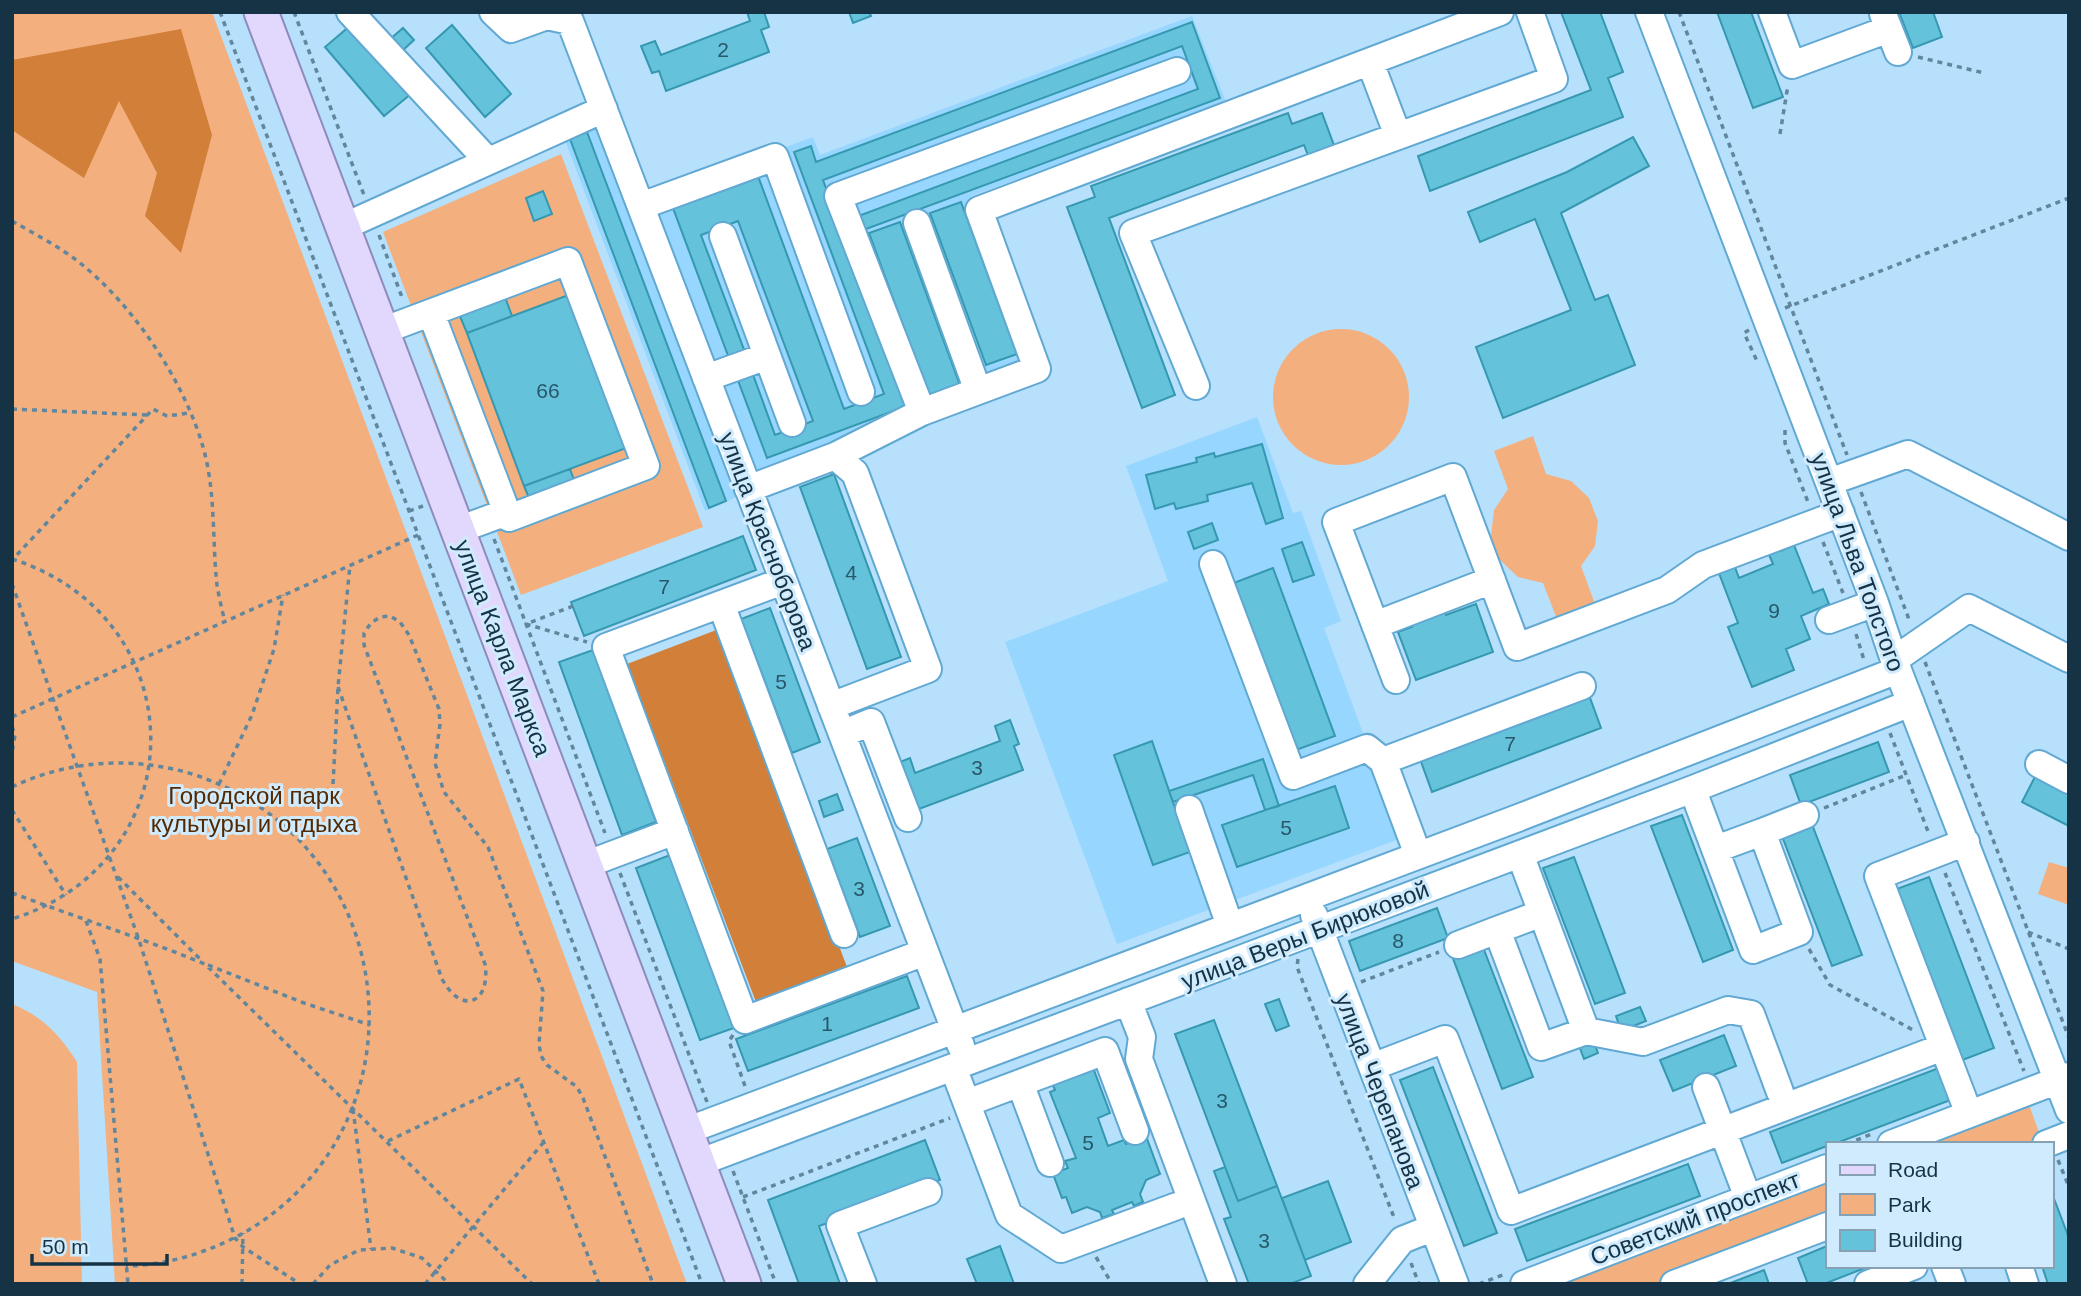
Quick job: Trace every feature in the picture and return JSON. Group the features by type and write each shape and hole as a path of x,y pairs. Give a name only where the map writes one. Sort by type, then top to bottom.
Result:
{"main road":[{"name":"улица Карла Маркса","path":"271,13 357,220 408,321 484,521 599,860 712,1157 744,1284"}],"street":[{"path":"351,12 488,161"},
{"path":"493,12 511,29 547,16 582,17"},
{"path":"748,489 835,456 922,412 1037,369 979,210 1500,12"},
{"path":"1196,386 1133,233 1554,79 1530,12"},
{"name":"улица Льва Толстого","path":"1649,12 1767,324 1841,477 1841,513 1896,665 2063,1078 2069,1110"},
{"path":"1772,12 1792,65 1890,31"},
{"name":"улица Красноборова","path":"582,17 604,109 954,1030 968,1107 1009,1215 1061,1249 1086,1240"},
{"path":"1370,62 1398,136"},
{"path":"922,412 838,196 1177,71"},
{"path":"357,220 604,109"},
{"path":"641,206 775,157 861,392"},
{"path":"917,223 978,391"},
{"path":"723,236 792,423"},
{"path":"568,261 646,466 509,518 484,521 408,321 568,261"},
{"path":"706,379 767,356"},
{"path":"1841,477 1908,454 2069,537"},
{"path":"831,706 928,669 855,473 835,456"},
{"path":"1396,680 1336,522 1453,477 1517,647 1667,590 1703,565 1841,513"},
{"path":"1213,564 1293,776 1367,748 1383,761 1418,855"},
{"path":"1375,625 1492,580"},
{"path":"783,581 606,647 745,1020 925,952"},
{"path":"1839,616 1875,603"},
{"path":"721,604 844,934"},
{"name":"улица Веры Бирюковой","path":"700,1126 1518,818 1871,681 1896,665 1918,643 1969,608 2069,659"},
{"path":"1383,761 1582,686"},
{"name":"улица Веры Бирюковой","path":"712,1157 1693,789 1911,703"},
{"path":"842,734 871,722 908,818"},
{"path":"2039,764 2069,780"},
{"path":"1693,789 1753,950 1799,932 1762,832"},
{"path":"1189,809 1230,926"},
{"path":"1716,849 1805,815"},
{"path":"1518,818 1542,914 1586,1031"},
{"path":"599,860 675,831"},
{"path":"1966,842 1878,876 1969,1114"},
{"name":"улица Черепанова","path":"1307,897 1455,1284"},
{"path":"1458,945 1542,914"},
{"path":"1497,930 1541,1047 1586,1031 1643,1042 1728,1010 1751,1014 1780,1092"},
{"path":"1128,1001 1142,1037 1139,1059 1223,1284"},
{"path":"1372,1067 1445,1039 1511,1211 1943,1047"},
{"path":"968,1107 1020,1083 1105,1051 1135,1130"},
{"path":"1896,1142 2063,1078"},
{"path":"1020,1083 1050,1163"},
{"path":"1706,1087 1748,1198"},
{"name":"Советский проспект","path":"1524,1284 1826,1168"},
{"path":"863,1284 841,1225 928,1192"},
{"path":"1086,1240 1177,1206"},
{"path":"1674,1284 1826,1226"},
{"path":"1367,1284 1402,1240 1432,1228"},
{"path":"1868,1284 1909,1268"}],"path":[{"path":"220,12 702,1284"},
{"path":"1679,12 1789,305 1841,477 1918,643 2069,1038"},
{"path":"271,13 357,220 408,321"},
{"path":"1890,31 1984,73"},
{"path":"1780,134 1785,103"},
{"path":"1767,324 1789,305 2069,198"},
{"path":"12,221 80,263 122,303 155,347 190,413 204,448 214,512 217,586 225,622"},
{"path":"12,409 147,415"},
{"path":"12,919 47,906 66,895 90,877 109,856 132,821 141,799 149,765 151,730 148,707 135,663 110,623 77,590 47,572 12,560 153,409 167,416 190,413"},
{"path":"1785,443 1815,523 1839,616 1871,681"},
{"path":"484,521 526,624 599,860 700,1126"},
{"path":"12,717 418,535"},
{"path":"332,804 338,687 350,565"},
{"path":"12,584 138,937 235,1238 243,1247 300,1284"},
{"path":"219,784 252,715 274,649 283,596"},
{"path":"526,624 573,606"},
{"path":"338,687 442,979 455,998 465,1002 475,999 484,991 488,979 485,964 364,645 364,633 371,623 380,617 390,617 400,622 409,635 439,709 440,724 435,763 444,792 488,847 543,991 539,1044 541,1056 547,1065 577,1087 583,1098 653,1284"},
{"path":"526,624 606,647"},
{"path":"1883,714 2032,1090"},
{"path":"12,726 15,735 12,753"},
{"path":"12,787 50,772 102,763 149,765 180,770 219,784 275,817 305,846 328,875 347,909 361,946 370,998 370,1025 362,1077 352,1107 331,1149 316,1171 279,1209 235,1238 186,1257 126,1266"},
{"path":"1805,815 1906,775"},
{"path":"12,810 66,895"},
{"path":"116,875 532,1284"},
{"path":"12,893 138,937 304,1003 370,1025"},
{"path":"86,921 100,959 128,1284"},
{"path":"1799,932 1830,985 1943,1047"},
{"path":"2028,932 2069,949"},
{"path":"1359,982 1458,945"},
{"path":"1297,967 1419,1284"},
{"path":"729,1041 748,1093"},
{"path":"388,1141 519,1079 598,1284"},
{"path":"352,1107 371,1249"},
{"path":"743,1197 968,1107"},
{"path":"2055,1140 2069,1187"},
{"path":"425,1284 544,1143"},
{"path":"712,1157 743,1197 776,1284"},
{"path":"242,1284 243,1233"},
{"path":"1086,1240 1112,1284"},
{"path":"313,1284 330,1265 359,1250 391,1248 422,1258 449,1284"}],"shaded area":[{"path":"1192,16 1226,102 971,196 1033,365 705,511 563,135 591,124 656,195 813,137 820,155"},
{"path":"181,29 212,135 181,253 145,216 157,173 119,101 84,178 12,130 12,60"},
{"path":"1257,417 1293,513 1301,511 1341,621 1324,628 1402,838 1117,944 1005,642 1168,581 1126,466"},
{"path":"719,629 847,967 756,1002 627,664"}],"green space":[{"name":"Городской парк культуры и отдыха","path":"12,12 212,12 687,1284 115,1284 97,992 12,961"},
{"path":"561,154 703,527 521,595 383,232"},
{"path":"1341,329 1367,334 1389,349 1404,371 1409,397 1404,423 1389,445 1367,460 1341,465 1315,460 1293,445 1278,423 1273,397 1278,371 1293,349 1315,334"},
{"path":"1533,436 1546,474 1571,481 1589,498 1598,521 1595,546 1581,566 1595,604 1557,619 1543,583 1518,577 1499,559 1491,536 1494,510 1508,489 1494,451"},
{"path":"2049,862 2069,868 2069,905 2038,894"},
{"path":"12,1004 49,1027 77,1062 82,1284 12,1284"},
{"path":"2027,1099 2041,1138 2031,1142 1914,1142"},
{"path":"1826,1175 1826,1219 1656,1284 1538,1284"}],"building":[{"path":"747,12 764,12 769,27 761,30 769,52 666,91 659,71 652,73 641,46 655,41 661,55 750,21"},
{"path":"849,12 869,12 871,16 853,23"},
{"path":"1561,12 1600,12 1623,72 1608,78 1623,117 1430,191 1418,156 1591,90"},
{"path":"1717,12 1751,12 1783,97 1753,108"},
{"path":"1899,12 1933,12 1942,37 1913,48"},
{"path":"1192,22 1220,98 858,232 853,218 1198,89 1182,46 823,180 907,406 767,458 736,375 751,369 775,435 813,421 738,221 701,235 746,355 730,361 673,208 758,176 844,409 884,394 794,152 811,146 816,162"},
{"path":"351,25 411,94 384,116 325,47"},
{"path":"452,25 511,94 485,117 426,48"},
{"path":"403,28 414,40 400,53 389,40"},
{"path":"1288,113 1292,124 1322,113 1335,148 1309,158 1304,145 1109,218 1175,395 1142,408 1067,207 1095,197 1091,186"},
{"path":"587,132 726,501 709,508 570,139"},
{"path":"1633,137 1649,166 1561,213 1595,300 1608,295 1635,365 1503,418 1476,347 1571,310 1535,219 1480,242 1468,212 1567,172"},
{"path":"543,191 552,214 534,221 526,198"},
{"path":"961,202 1017,354 986,365 930,213"},
{"path":"900,222 961,388 930,399 869,233"},
{"path":"571,294 629,447 524,486 467,333"},
{"path":"505,297 512,316 467,333 459,314"},
{"path":"1262,444 1283,518 1266,524 1252,483 1207,495 1208,501 1176,509 1174,503 1155,509 1146,475 1197,462 1196,458 1214,453 1215,457"},
{"path":"570,469 577,488 532,505 524,486"},
{"path":"834,474 901,657 867,669 800,487"},
{"path":"1212,523 1218,540 1194,549 1188,532"},
{"path":"743,536 756,570 584,636 571,602"},
{"path":"1777,541 1781,551 1794,545 1813,593 1823,589 1829,604 1801,616 1810,639 1786,649 1794,670 1752,687 1728,627 1738,623 1717,568 1733,562 1739,578 1773,564 1765,545"},
{"path":"1302,542 1314,575 1293,582 1282,549"},
{"path":"1273,568 1335,736 1293,751 1231,584"},
{"path":"1476,604 1493,652 1416,680 1398,632 1412,627 1410,621 1444,608 1446,615"},
{"path":"770,608 820,742 792,753 741,619"},
{"path":"593,650 656,822 622,835 559,662"},
{"path":"1589,695 1601,728 1432,792 1420,759"},
{"path":"1010,720 1019,744 1014,746 1023,770 919,809 911,788 905,790 895,764 910,758 915,773 1000,741 995,726"},
{"path":"1152,741 1190,852 1153,865 1114,755"},
{"path":"1878,742 1889,772 1801,805 1790,775"},
{"path":"1263,759 1279,806 1265,810 1253,775 1173,802 1169,791"},
{"path":"2037,773 2069,790 2069,826 2022,802"},
{"path":"1335,786 1349,828 1237,867 1222,825"},
{"path":"837,794 843,810 824,817 819,801"},
{"path":"1682,815 1733,950 1703,962 1651,826"},
{"path":"1810,819 1862,955 1832,966 1780,831"},
{"path":"857,838 890,926 860,937 827,849"},
{"path":"670,855 734,1028 700,1040 636,868"},
{"path":"1574,857 1625,993 1595,1004 1543,868"},
{"path":"1929,877 1994,1048 1960,1061 1894,890"},
{"path":"1437,908 1448,938 1360,971 1349,941"},
{"path":"1481,942 1533,1077 1502,1089 1451,953"},
{"path":"907,976 919,1008 748,1071 736,1039"},
{"path":"1279,999 1289,1026 1276,1031 1265,1004"},
{"path":"1640,1007 1646,1021 1621,1031 1616,1016"},
{"path":"1214,1020 1277,1186 1238,1201 1175,1034"},
{"path":"1724,1035 1736,1066 1673,1091 1660,1060"},
{"path":"1592,1037 1598,1053 1584,1059 1578,1043"},
{"path":"1092,1065 1110,1113 1098,1118 1108,1146 1124,1140 1126,1144 1146,1136 1160,1174 1146,1180 1140,1194 1143,1202 1134,1206 1132,1202 1112,1210 1114,1214 1102,1218 1100,1212 1087,1207 1072,1213 1066,1197 1062,1198 1053,1174 1068,1168 1065,1161 1076,1158 1050,1092 1055,1090 1051,1081"},
{"path":"1944,1066 1956,1098 1839,1142 1826,1142 1826,1146 1782,1163 1770,1132"},
{"path":"1433,1067 1497,1233 1464,1246 1400,1080"},
{"path":"925,1140 940,1180 819,1226 840,1284 799,1284 768,1200"},
{"path":"1688,1164 1700,1196 1527,1261 1515,1229"},
{"path":"1225,1167 1238,1201 1277,1186 1311,1276 1290,1284 1249,1284 1224,1219 1231,1217 1214,1171"},
{"path":"1328,1181 1351,1242 1305,1260 1282,1198"},
{"path":"2053,1196 2069,1238 2069,1284 2048,1284 2043,1268 2053,1268"},
{"path":"1000,1246 1014,1284 977,1284 967,1259"},
{"path":"1826,1246 1826,1268 1865,1268 1824,1284 1808,1284 1798,1258"},
{"path":"1764,1270 1769,1284 1728,1284"}]}
